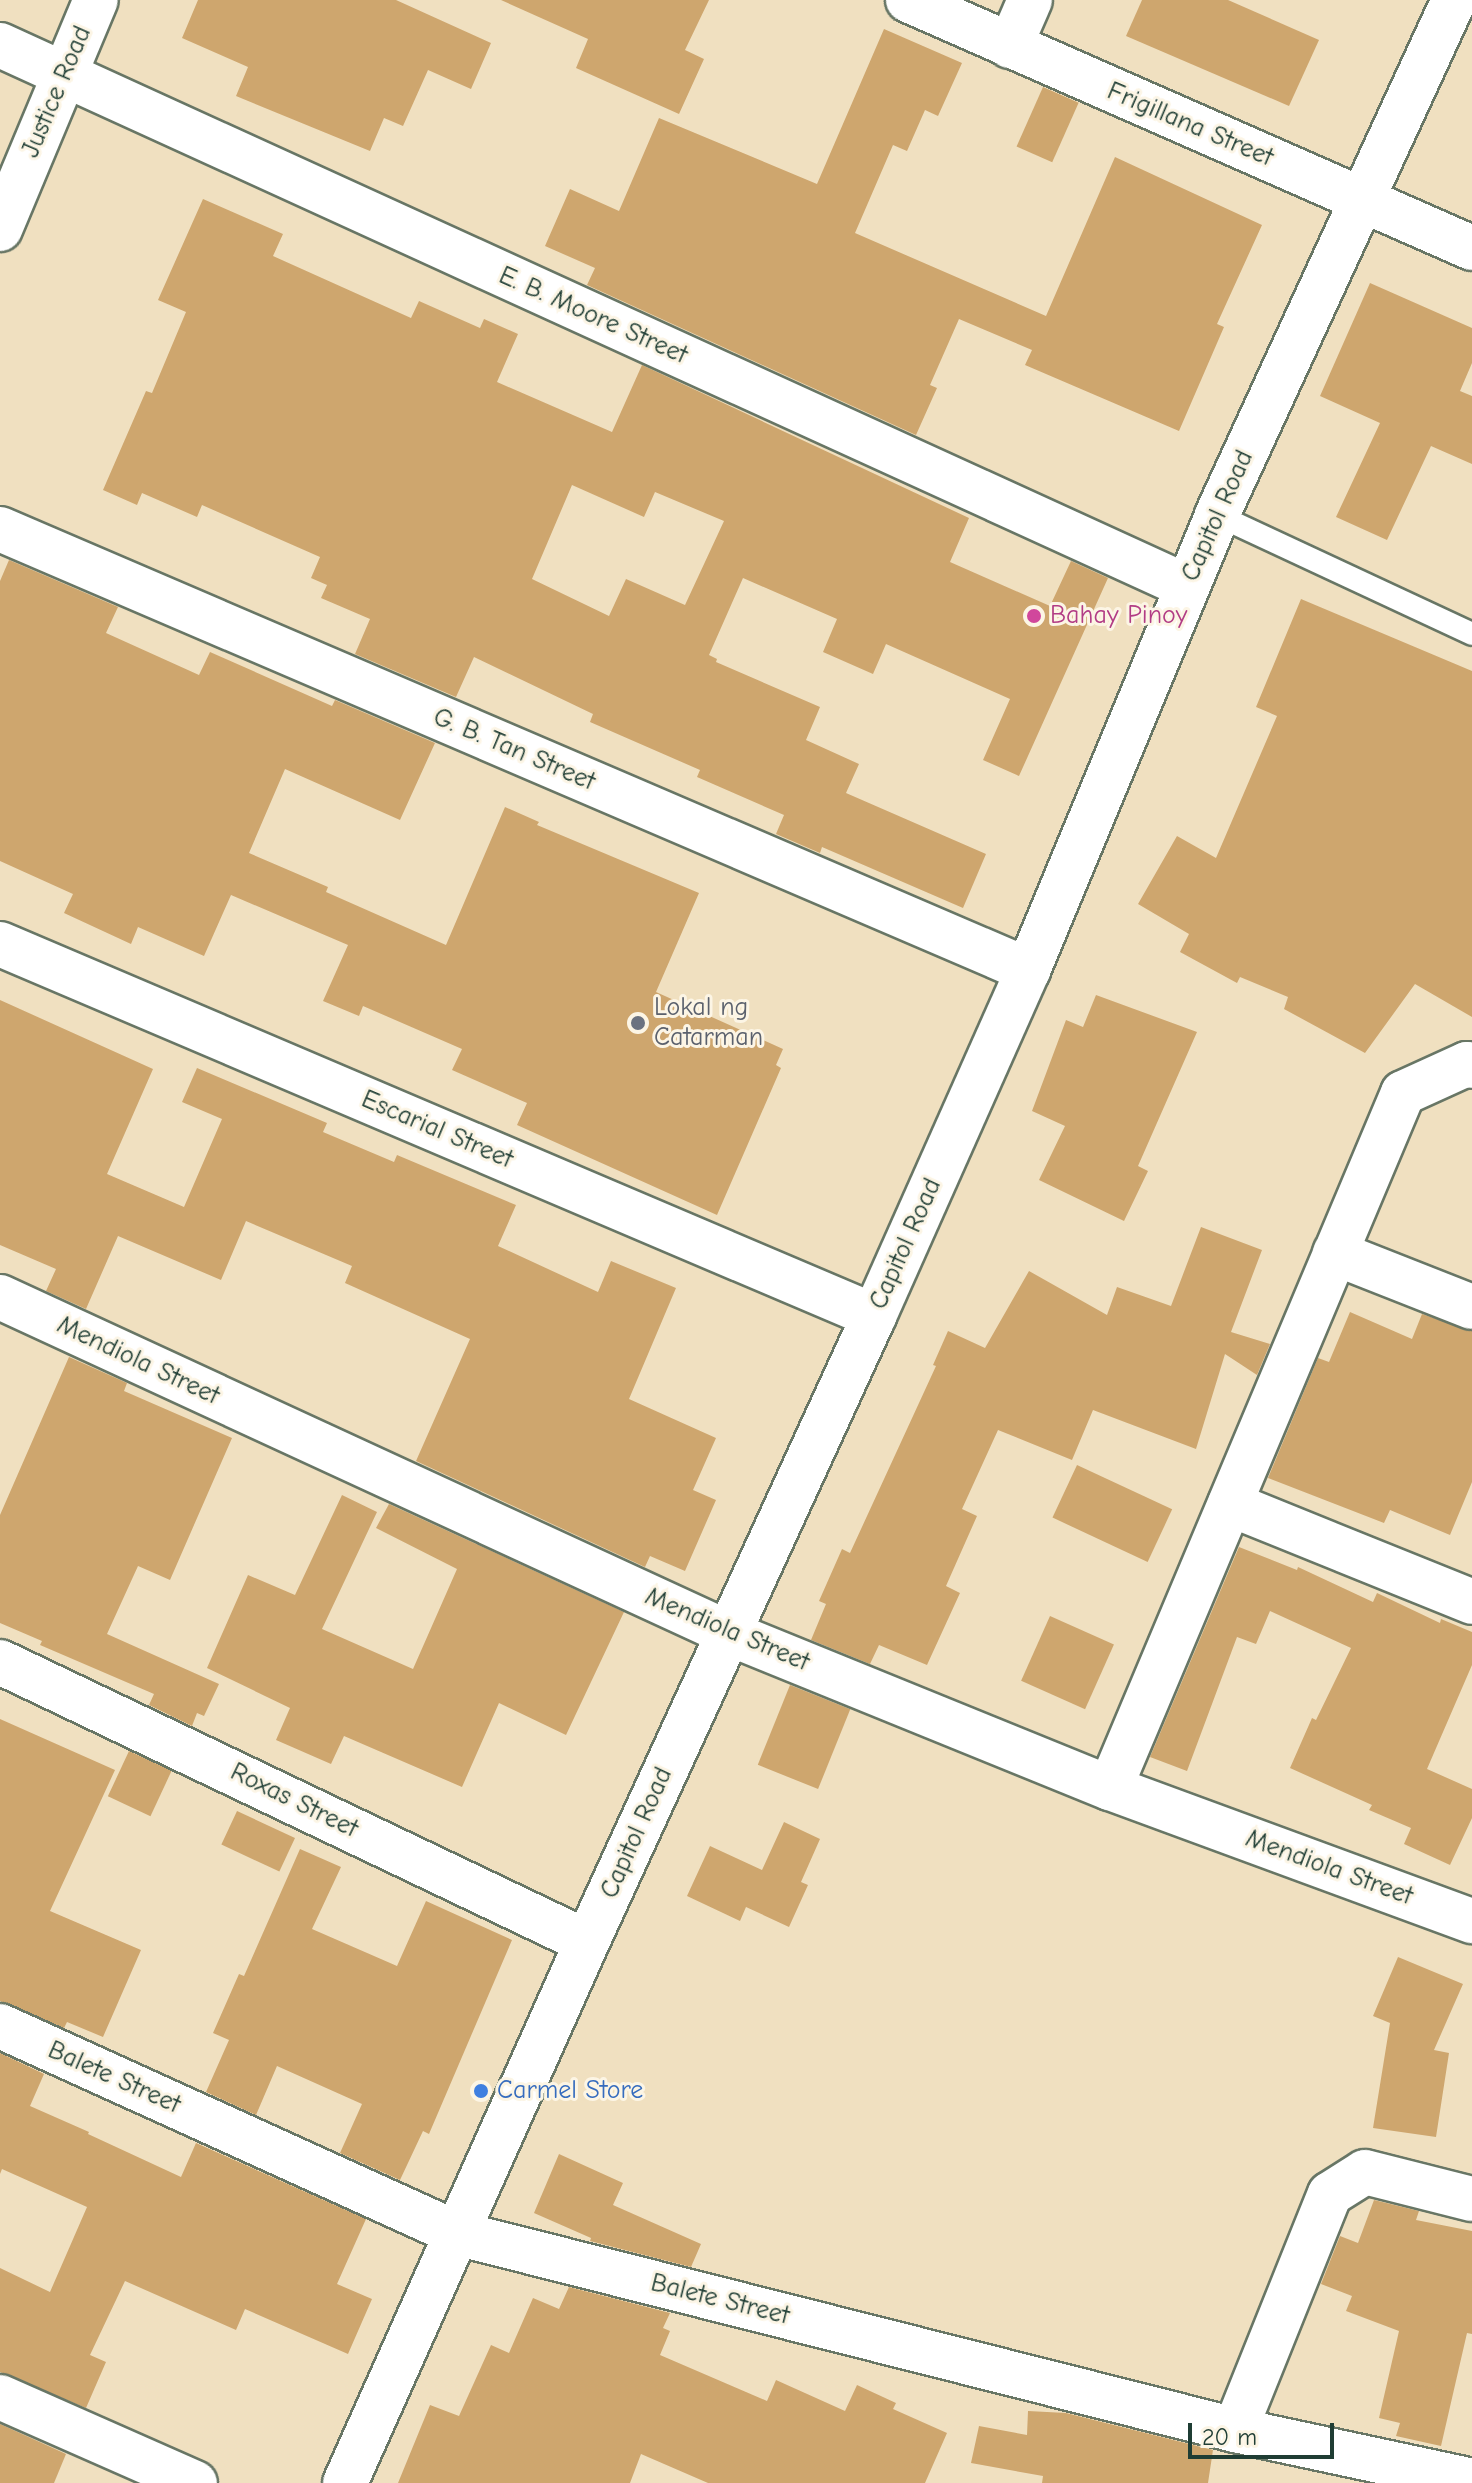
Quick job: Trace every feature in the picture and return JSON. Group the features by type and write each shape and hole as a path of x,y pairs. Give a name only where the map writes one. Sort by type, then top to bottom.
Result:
{"street":[{"name":"Justice Road","path":"0,229 96,0"},
{"name":"Frigillana Street","path":"908,0 1472,248"},
{"path":"1010,46 1030,0"},
{"name":"Capitol Road","path":"345,2483 587,1942 874,1316 1028,970 1217,515 1365,200 1454,0"},
{"name":"E. B. Moore Street","path":"0,45 1186,586"},
{"name":"G. B. Tan Street","path":"0,529 1028,970"},
{"name":"Escarial Street","path":"0,944 874,1316"},
{"path":"1110,1788 1403,1093 1467,1064 1472,1066"},
{"path":"1335,1253 1472,1307"},
{"name":"Mendiola Street","path":"0,1297 728,1633 1110,1788 1472,1921"},
{"path":"1230,1504 1472,1602"},
{"name":"Roxas Street","path":"0,1662 587,1942"},
{"name":"Balete Street","path":"0,2026 456,2233 1235,2430 1472,2481"},
{"path":"1235,2430 1330,2194 1365,2172 1472,2199"},
{"path":"0,2397 195,2483"}],"lane":[{"path":"1217,515 1472,634"}],"building":[{"path":"198,0 396,0 491,43 471,89 428,70 403,126 384,118 370,151 236,96 248,67 182,38"},
{"path":"501,0 709,0 685,50 704,59 679,114 576,68 588,39"},
{"path":"1142,0 1228,0 1319,40 1289,106 1126,36"},
{"path":"884,29 962,63 938,116 925,110 907,151 893,145 855,233 1046,316 1115,157 1262,225 1217,324 1224,327 1179,431 1025,365 1032,350 959,319 930,385 937,388 916,435 587,285 595,268 545,246 570,189 619,211 659,118 817,184"},
{"path":"1043,87 1079,103 1052,162 1017,146"},
{"path":"203,199 283,234 273,256 411,318 419,301 480,328 484,319 518,334 497,382 612,432 642,365 969,518 950,562 1050,606 1071,561 1108,578 1019,776 983,760 1010,699 886,644 873,674 823,652 837,619 743,578 709,655 717,659 716,662 820,707 806,740 859,764 846,793 986,854 963,908 822,847 820,853 776,834 784,815 697,777 700,770 590,722 593,714 474,657 456,697 355,654 370,619 321,598 327,585 311,578 320,557 202,505 197,517 142,493 137,505 103,490 146,391 152,393 186,312 158,300","holes":["572,485 644,517 655,492 724,521 685,605 626,579 609,616 532,579"]},
{"path":"1370,283 1472,328 1472,363 1460,391 1472,396 1472,464 1431,446 1387,540 1336,517 1380,423 1320,396"},
{"path":"9,560 118,607 106,633 199,675 210,652 332,706 335,700 435,743 400,820 285,769 249,853 328,887 326,892 446,945 505,807 539,822 537,825 699,893 656,992 783,1049 776,1065 781,1068 717,1215 517,1125 527,1103 452,1070 462,1049 363,1006 359,1016 323,1001 348,945 231,895 204,956 138,927 131,944 64,913 73,894 0,861 0,581"},
{"path":"1301,599 1472,671 1472,1017 1415,984 1365,1053 1284,1009 1288,997 1240,977 1237,983 1180,952 1189,934 1138,904 1177,836 1216,858 1277,716 1256,707"},
{"path":"1096,995 1197,1032 1138,1166 1148,1171 1124,1221 1039,1180 1065,1126 1032,1111 1066,1020 1083,1027"},
{"path":"0,1000 153,1069 107,1174 184,1207 222,1119 182,1102 197,1068 327,1123 323,1132 394,1162 397,1155 516,1205 498,1246 598,1292 611,1261 676,1288 629,1399 716,1438 693,1490 716,1500 685,1571 650,1556 645,1567 416,1461 470,1339 345,1283 352,1266 246,1221 221,1280 118,1236 86,1309 46,1291 56,1269 0,1245"},
{"path":"1201,1227 1262,1250 1231,1332 1270,1344 1257,1375 1225,1354 1196,1449 1093,1410 1072,1460 998,1430 962,1509 977,1516 946,1586 960,1593 927,1665 879,1645 870,1664 811,1640 826,1604 819,1601 842,1549 850,1553 936,1366 933,1365 948,1331 985,1348 1029,1271 1107,1315 1117,1287 1171,1306"},
{"path":"1350,1312 1412,1339 1422,1314 1472,1331 1472,1482 1450,1535 1390,1510 1384,1523 1268,1478 1318,1358 1329,1362"},
{"path":"69,1357 127,1383 124,1391 232,1438 170,1580 138,1566 107,1634 219,1684 204,1716 197,1713 192,1726 149,1705 154,1694 40,1645 42,1641 0,1623 0,1515"},
{"path":"1077,1465 1172,1509 1148,1562 1052,1518"},
{"path":"342,1495 377,1512 322,1629 413,1669 457,1569 376,1528 389,1504 624,1612 566,1735 499,1703 462,1787 344,1736 331,1764 276,1740 290,1708 207,1668 248,1575 295,1595"},
{"path":"1239,1547 1297,1570 1298,1567 1373,1602 1377,1593 1440,1623 1441,1619 1472,1632 1472,1665 1427,1769 1472,1789 1472,1818 1450,1865 1404,1844 1411,1828 1369,1810 1372,1805 1290,1768 1312,1718 1316,1720 1351,1648 1270,1611 1256,1644 1237,1637 1187,1771 1150,1757"},
{"path":"1050,1616 1114,1644 1085,1709 1021,1681"},
{"path":"790,1685 850,1709 818,1789 758,1765"},
{"path":"0,1719 115,1770 50,1911 141,1950 103,2037 67,2022 64,2028 0,2001"},
{"path":"129,1751 172,1771 150,1816 108,1796"},
{"path":"237,1811 295,1838 279,1872 221,1845"},
{"path":"784,1822 820,1839 801,1882 808,1885 789,1927 746,1907 740,1921 687,1896 710,1846 762,1870"},
{"path":"300,1849 341,1867 312,1929 397,1966 426,1901 512,1940 429,2134 423,2131 400,2180 340,2153 362,2104 277,2066 256,2115 206,2092 229,2040 213,2033 239,1974 244,1976"},
{"path":"1398,1957 1463,1984 1434,2050 1449,2053 1436,2137 1373,2128 1390,2023 1373,2016"},
{"path":"0,2053 44,2074 30,2106 181,2177 196,2143 366,2219 337,2284 372,2299 348,2354 245,2309 236,2330 125,2281 90,2355 106,2362 86,2408 0,2372 0,2268 50,2292 87,2207 2,2169 0,2174"},
{"path":"559,2154 623,2183 613,2205 701,2244 691,2267 590,2241 591,2238 534,2213"},
{"path":"1374,2200 1419,2211 1416,2220 1472,2231 1472,2334 1467,2333 1441,2446 1396,2436 1400,2423 1379,2418 1399,2331 1346,2311 1352,2296 1321,2284 1340,2236 1358,2243"},
{"path":"569,2287 670,2313 663,2328 670,2331 660,2355 767,2401 776,2380 845,2411 857,2385 896,2403 893,2409 947,2433 925,2483 708,2483 641,2454 630,2483 398,2483 430,2405 459,2416 491,2345 509,2353 533,2298 559,2309"},
{"path":"1028,2411 1066,2413 1213,2450 1208,2483 1042,2483 1043,2476 971,2463 979,2426 1027,2435"},
{"path":"0,2424 66,2454 54,2483 0,2483"}],"place":[{"name":"Bahay Pinoy","path":"1034,616"},
{"name":"Lokal ng Catarman","path":"638,1023"},
{"name":"Carmel Store","path":"481,2091"}]}
